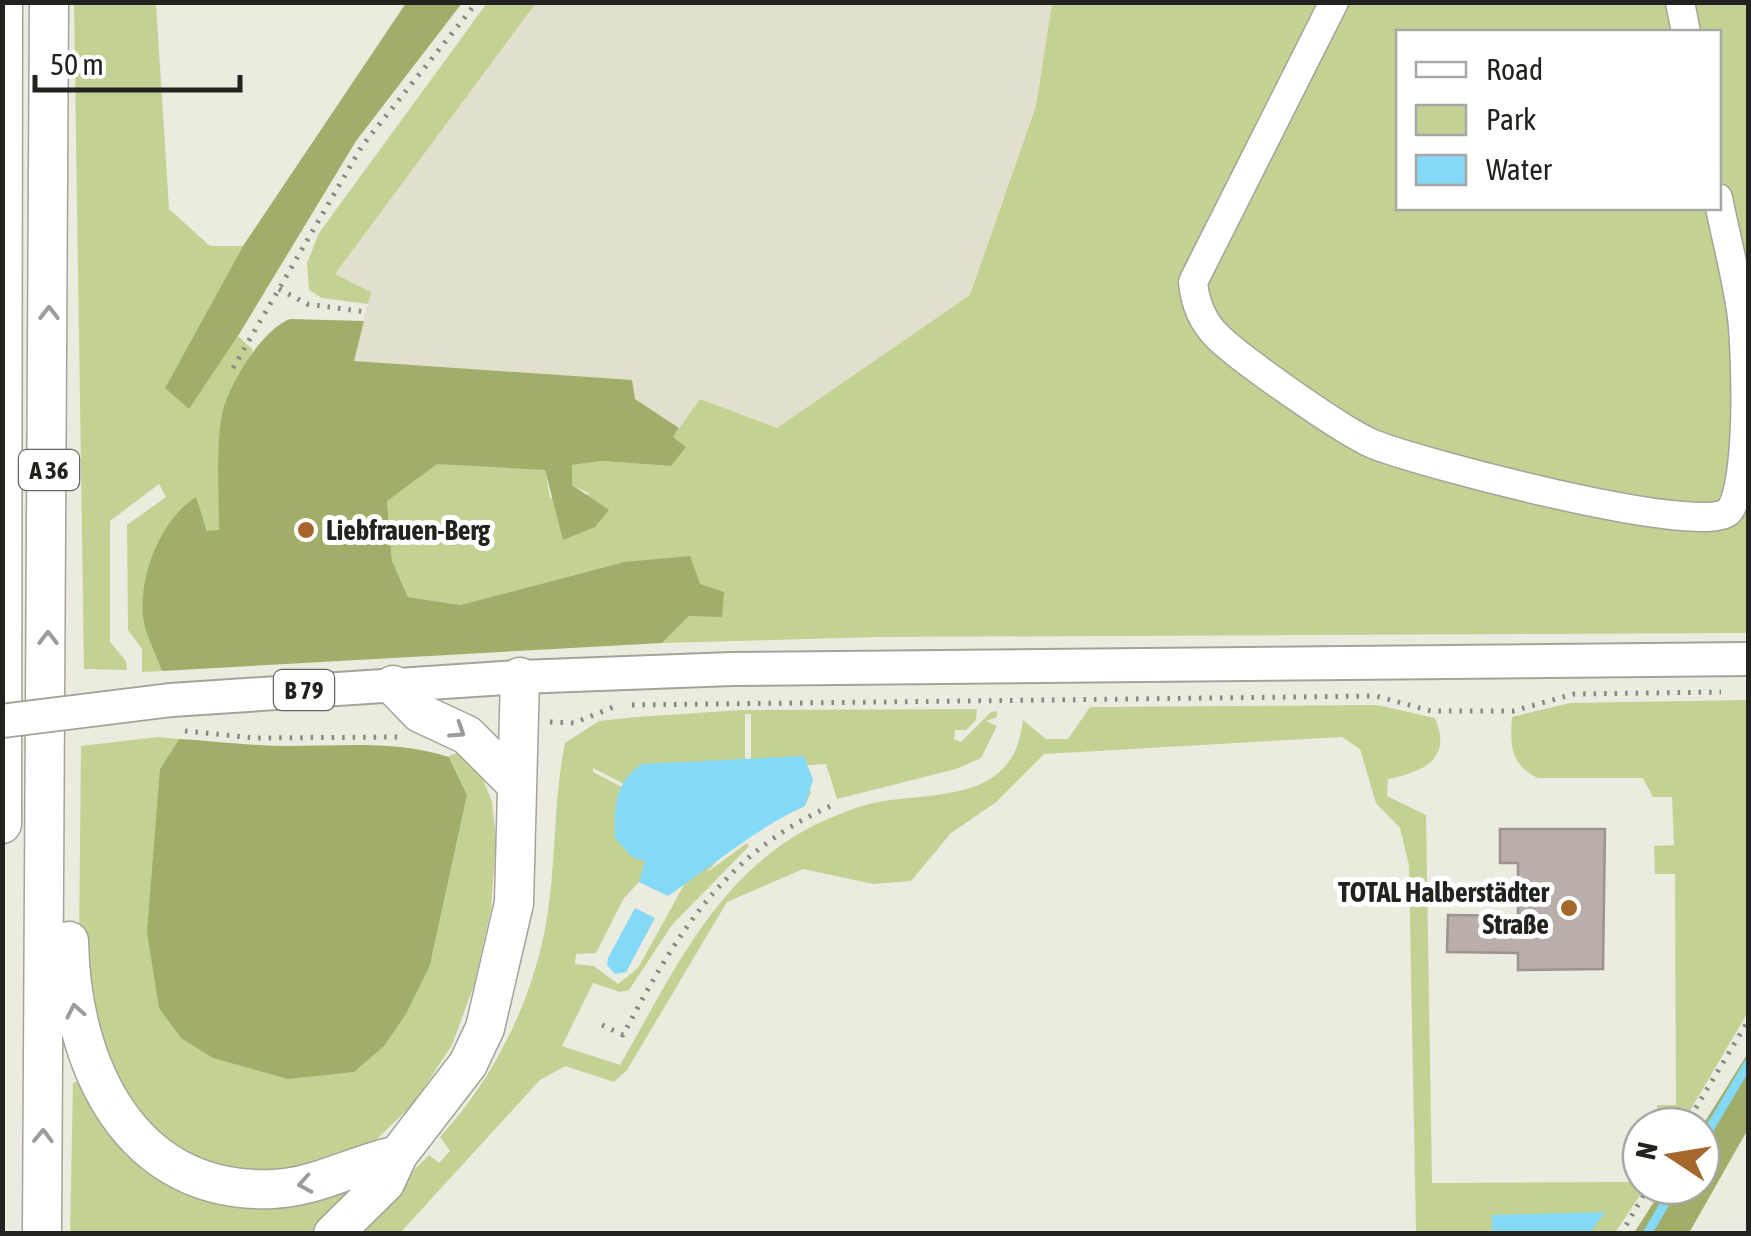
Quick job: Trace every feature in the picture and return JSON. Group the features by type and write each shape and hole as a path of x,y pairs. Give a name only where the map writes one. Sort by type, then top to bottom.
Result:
{"highway":[{"name":"A 36","path":"2,824 3,2"},
{"name":"A 36","path":"42,1234 49,2"},
{"path":"333,1234 385,1183 398,1155 468,1064 496,997 514,904 520,677"},
{"path":"393,685 420,713 467,735 517,785"},
{"path":"47,840 68,865 72,997 82,1047 109,1104 145,1144 189,1171 215,1181 270,1189 328,1180 371,1160 398,1155"}],"main road":[{"path":"393,685 732,669 1748,658"},
{"name":"B 79","path":"2,721 172,715 393,685"}],"lane":[{"path":"1334,2 1193,282 1195,302 1218,338 1370,443 1424,462 1555,494 1659,514 1714,517 1726,513 1736,500 1740,478 1744,404 1742,318 1720,210"},
{"path":"1680,2 1686,30"}],"path":[{"path":"233,368 362,146 477,2"},
{"path":"279,289 308,304 366,312"},
{"path":"520,723 574,723 613,706 1376,696 1431,711 1513,711 1574,694 1734,690"},
{"path":"172,715 256,738 410,738"},
{"path":"602,1025 624,1034 671,944 714,894 788,824 832,804"},
{"path":"1697,1106 1748,1020"},
{"path":"1620,1234 1637,1206"}],"shaded area":[{"path":"536,3 1052,3 1036,106 970,295 777,428 700,399 679,428 634,399 632,381 353,361 371,292 334,275"}],"green space":[{"path":"74,3 156,3 169,209 210,246 243,246 165,388 189,408 238,336 253,350 221,416 220,530 208,532 195,498 143,617 162,671 142,672 142,649 128,630 127,525 166,497 159,484 110,521 110,642 126,661 127,670 84,669"},
{"path":"406,3 462,3 356,141 189,409 165,388 243,246"},
{"path":"487,3 536,3 335,274 371,292 368,304 322,298 309,290 307,263 319,233"},
{"path":"1052,3 1748,3 1748,633 881,637 662,643 689,616 722,616 624,562 460,605 408,597 392,561 387,500 437,463 545,470 550,498 590,494 572,485 572,465 602,461 671,466 673,437 700,399 777,428 970,295 1036,106"},
{"path":"290,319 364,321 354,361 632,380 635,399 679,428 673,437 686,447 671,466 602,461 572,465 572,485 609,510 595,527 563,540 545,470 437,464 387,501 392,561 408,597 460,605 624,562 690,556 700,584 724,592 722,617 689,616 662,643 162,671 143,617 149,566 172,519 196,497 207,531 219,530 219,446 224,406 257,347"},
{"path":"1748,700 1748,1012 1693,1106 1657,1106 1676,1105 1675,874 1655,874 1654,846 1674,845 1672,797 1653,797 1643,778 1538,778 1522,767 1514,753 1512,717 1570,703"},
{"path":"1377,705 1435,718 1440,732 1437,754 1423,768 1388,779 1387,796 1426,815 1432,1183 1621,1182 1621,1206 1633,1206 1615,1233 1416,1233 1409,865 1400,828 1376,803 1360,749 1342,737 1044,754 995,803 951,833 911,881 873,884 803,869 727,902 627,1070 614,1082 565,1066 540,1080 400,1233 350,1234 429,1155 439,1163 450,1151 440,1137 480,1086 512,1029 544,936 565,743 599,721 636,717 742,710 977,709 976,720 966,730 955,730 954,739 961,742 991,712 997,711 997,717 986,721 997,726 981,758 956,769 837,799 826,764 794,766 811,792 805,806 740,835 706,873 747,843 749,846 672,925 629,990 620,992 593,983 562,1046 620,1065 702,927 726,895 785,842 864,805 956,792 985,782 1012,756 1023,720 1046,739 1068,739 1090,707","holes":["745,714 751,714 751,764 638,968 618,984 594,966 575,964 576,954 596,953 624,898 639,882 654,855 651,802 593,772 593,768 630,787 745,763"]},
{"path":"158,737 179,739 160,769 430,965 467,795 449,756 463,751 483,779 492,802 496,839 491,909 474,985 452,1045 414,1103 376,1140 339,1163 242,1174 168,1145 112,1086 79,941 81,746"},
{"path":"179,739 274,746 389,746 449,757 467,795 430,965 406,1014 384,1046 354,1072 288,1079 213,1058 181,1038 159,1008 147,932 160,769"},
{"path":"1748,1053 1748,1129 1721,1177 1721,1106 1715,1106"},
{"path":"79,1081 141,1161 360,1181 363,1191 314,1233 70,1234 73,1083"},
{"path":"1651,1206 1704,1206 1689,1233 1634,1233"}],"water":[{"path":"804,756 813,780 805,806 752,836 668,896 639,882 645,861 632,857 615,838 615,815 621,787 642,764"},
{"path":"635,908 655,918 626,972 615,974 607,965 608,958"},
{"path":"1605,1212 1590,1233 1492,1233 1492,1215"}],"building":[{"path":"1500,829 1605,829 1603,969 1518,970 1518,953 1447,952 1448,915 1518,916 1518,863 1500,863"}],"waterway":[{"path":"1721,1109 1748,1064"},
{"path":"1647,1234 1663,1206"}],"place":[{"name":"Liebfrauen-Berg","path":"306,530"},
{"name":"TOTAL Halberstädter Straße","path":"1569,908"}]}
